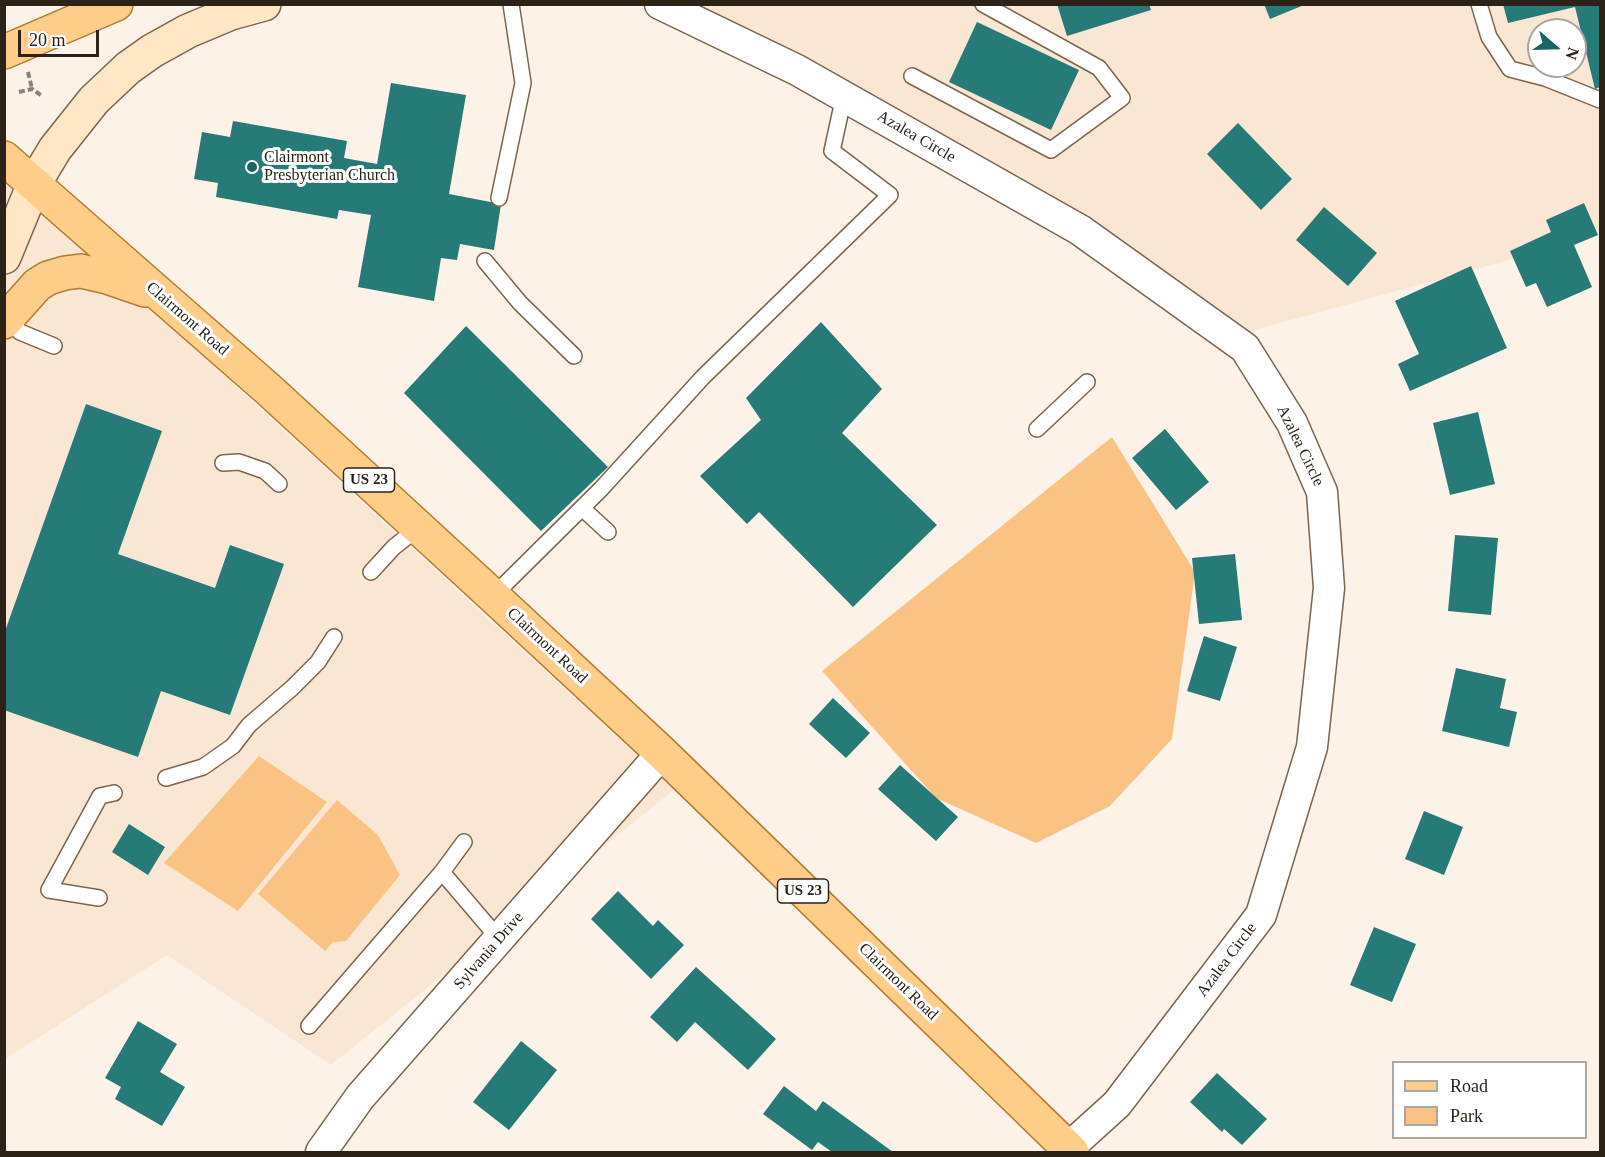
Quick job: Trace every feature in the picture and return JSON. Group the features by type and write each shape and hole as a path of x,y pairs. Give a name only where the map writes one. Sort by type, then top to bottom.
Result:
{"main road":[{"path":"4,52 116,4"},
{"path":"4,257 34,184 55,149 82,113 128,68 152,51 188,31 264,4"},
{"name":"Clairmont Road","path":"4,158 366,478 662,753 1068,1151"},
{"path":"10,315 29,292 48,278 81,271 107,276 161,296"}],"street":[{"name":"Azalea Circle","path":"660,4 797,70 1080,230 1245,348 1292,423 1322,492 1329,588 1312,747 1261,915 1117,1104 1068,1151"},
{"path":"707,4 712,18 724,36"},
{"name":"Sylvania Drive","path":"321,1152 360,1097 662,753"}],"lane":[{"path":"499,198 523,83 512,4"},
{"path":"912,76 1051,150 1122,98 1099,68 983,4"},
{"path":"1479,4 1489,37 1510,69 1545,78 1600,100"},
{"path":"493,596 582,508 703,377 891,195 832,150 844,96"},
{"path":"485,261 520,303 574,356"},
{"path":"10,315 13,318 13,325 20,332 54,346"},
{"path":"1037,429 1087,382"},
{"path":"223,463 239,462 265,471 279,484"},
{"path":"582,508 608,532"},
{"path":"371,572 394,547 418,528"},
{"path":"166,778 203,767 233,746 249,725 318,662 334,637"},
{"path":"99,897 49,890 100,796 114,793"},
{"path":"309,1026 442,873 464,842"},
{"path":"442,873 499,939"}],"path":[{"path":"19,92 32,89 42,96"}],"shaded area":[{"path":"650,5 1600,5 1600,235 1240,334"},
{"path":"4,172 674,790 331,1065 167,955 5,1059"}],"green space":[{"path":"1112,437 1195,572 1172,739 1110,806 1036,843 936,798 822,671"},
{"path":"259,756 327,802 238,911 164,863"},
{"path":"337,800 378,835 400,875 346,941 333,942 325,951 258,894"}],"building":[{"path":"1057,4 1149,4 1151,10 1067,36"},
{"path":"1264,4 1304,4 1304,5 1270,19"},
{"path":"1503,4 1600,4 1600,87 1595,89 1587,56 1587,18 1578,18 1575,7 1508,23"},
{"path":"977,22 1079,70 1051,130 949,82"},
{"path":"391,83 466,95 449,194 501,204 494,250 460,244 457,260 441,258 434,301 358,287 371,215 339,210 337,219 216,197 218,183 194,179 202,132 230,137 233,121 347,141 344,158 377,164"},
{"path":"1238,123 1292,179 1261,210 1207,154"},
{"path":"1584,203 1598,235 1574,245 1592,287 1547,307 1536,283 1526,287 1510,251 1551,232 1546,220"},
{"path":"1324,207 1377,253 1348,286 1296,240"},
{"path":"1471,266 1507,348 1410,391 1398,364 1419,354 1395,301"},
{"path":"821,322 882,389 842,433 937,525 853,607 759,512 747,524 700,476 761,420 746,398"},
{"path":"466,326 608,467 541,531 404,393"},
{"path":"86,404 162,431 118,554 215,588 230,545 284,564 230,715 161,691 138,757 4,710 4,634"},
{"path":"1478,412 1495,484 1450,495 1433,423"},
{"path":"1165,429 1209,482 1176,510 1132,458"},
{"path":"1455,535 1498,538 1491,615 1448,611"},
{"path":"1235,554 1242,620 1199,624 1192,558"},
{"path":"1204,636 1237,647 1220,701 1187,691"},
{"path":"1456,668 1506,679 1500,708 1517,712 1509,747 1442,731"},
{"path":"833,698 870,733 846,758 809,724"},
{"path":"900,765 958,817 936,841 878,789"},
{"path":"1424,811 1463,827 1444,875 1405,859"},
{"path":"129,824 165,847 148,875 112,852"},
{"path":"618,891 653,926 658,920 684,945 651,979 591,919"},
{"path":"1374,927 1416,944 1392,1002 1350,985"},
{"path":"696,967 776,1039 748,1070 695,1022 677,1042 650,1017"},
{"path":"138,1021 177,1044 160,1072 185,1087 162,1126 115,1099 121,1087 105,1078"},
{"path":"521,1041 557,1070 509,1130 473,1102"},
{"path":"1217,1073 1267,1119 1242,1145 1224,1129 1222,1132 1190,1102"},
{"path":"784,1086 816,1111 823,1101 893,1152 832,1152 818,1142 812,1150 763,1114"}],"place":[{"name":"Clairmont Presbyterian Church","path":"252,167"}]}
